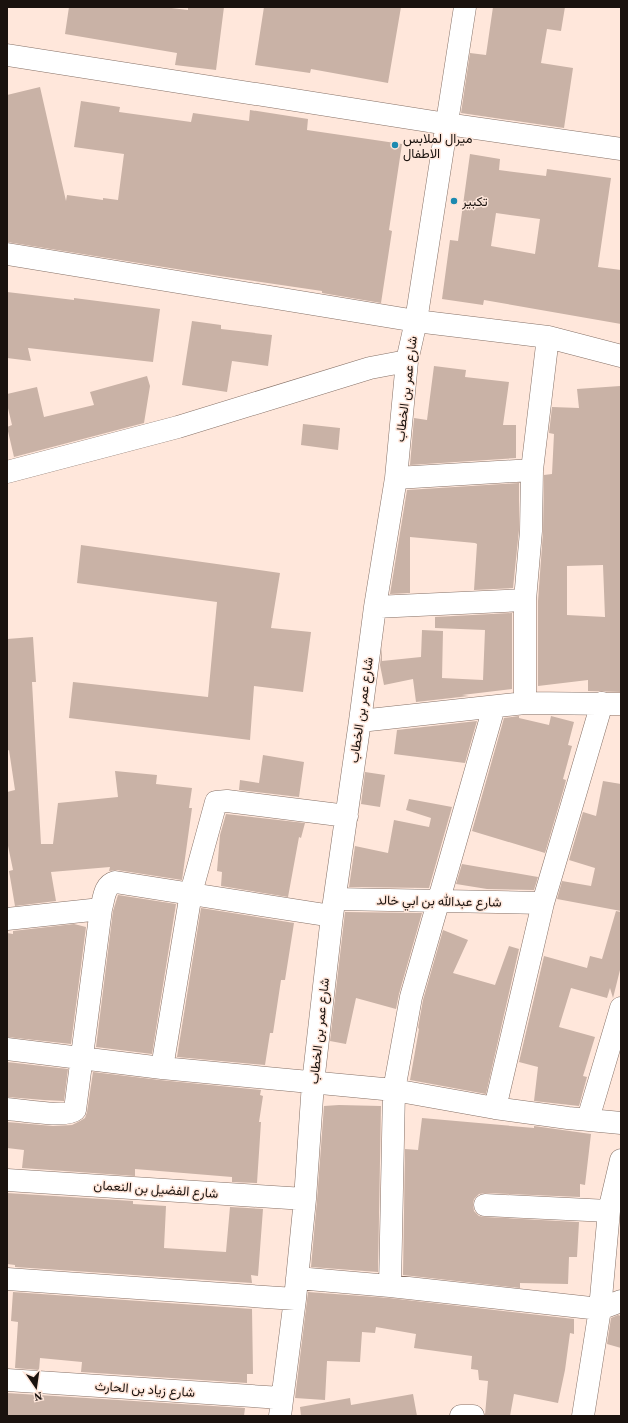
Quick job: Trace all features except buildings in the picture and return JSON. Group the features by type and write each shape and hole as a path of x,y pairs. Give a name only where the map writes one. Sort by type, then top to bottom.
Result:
{"street":[{"name":"شارع عمر بن الخطاب","path":"281,1407 295,1299 305,1199 313,1082 333,907 375,607 396,478 407,361 416,321 465,7"},
{"path":"7,55 447,124 621,149"},
{"path":"7,254 416,321 548,337 621,356"},
{"path":"525,703 525,600 531,531 532,470 548,337"},
{"path":"7,472 178,427 370,368 407,361"},
{"path":"396,478 532,470"},
{"path":"375,607 525,600"},
{"path":"360,721 525,703 612,704 543,903 495,1108"},
{"path":"390,1286 394,1090 411,997 494,707"},
{"path":"162,1068 190,893 216,802 227,801 346,816"},
{"name":"شارع عبدالله بن ابي خالد","path":"7,1109 62,1114 72,1113 75,1110 101,909 106,889 110,883 115,882 190,893 333,907 438,902 543,903"},
{"path":"7,919 101,909"},
{"path":"588,1119 621,1008"},
{"path":"7,1049 162,1068 394,1090 495,1108 568,1118 621,1123"},
{"path":"583,1416 600,1309 609,1211 621,1160"},
{"name":"شارع الفضيل بن النعمان","path":"7,1180 305,1199"},
{"path":"485,1205 609,1211"},
{"path":"297,1278 390,1286 600,1309 621,1301"},
{"path":"7,1279 295,1299"},
{"name":"شارع زياد بن الحارث","path":"7,1380 281,1407"},
{"path":"461,1416 473,1416"}],"place":[{"name":"ميرال لملابس الاطفال","path":"395,145"},
{"name":"تكبير","path":"454,201"}]}
